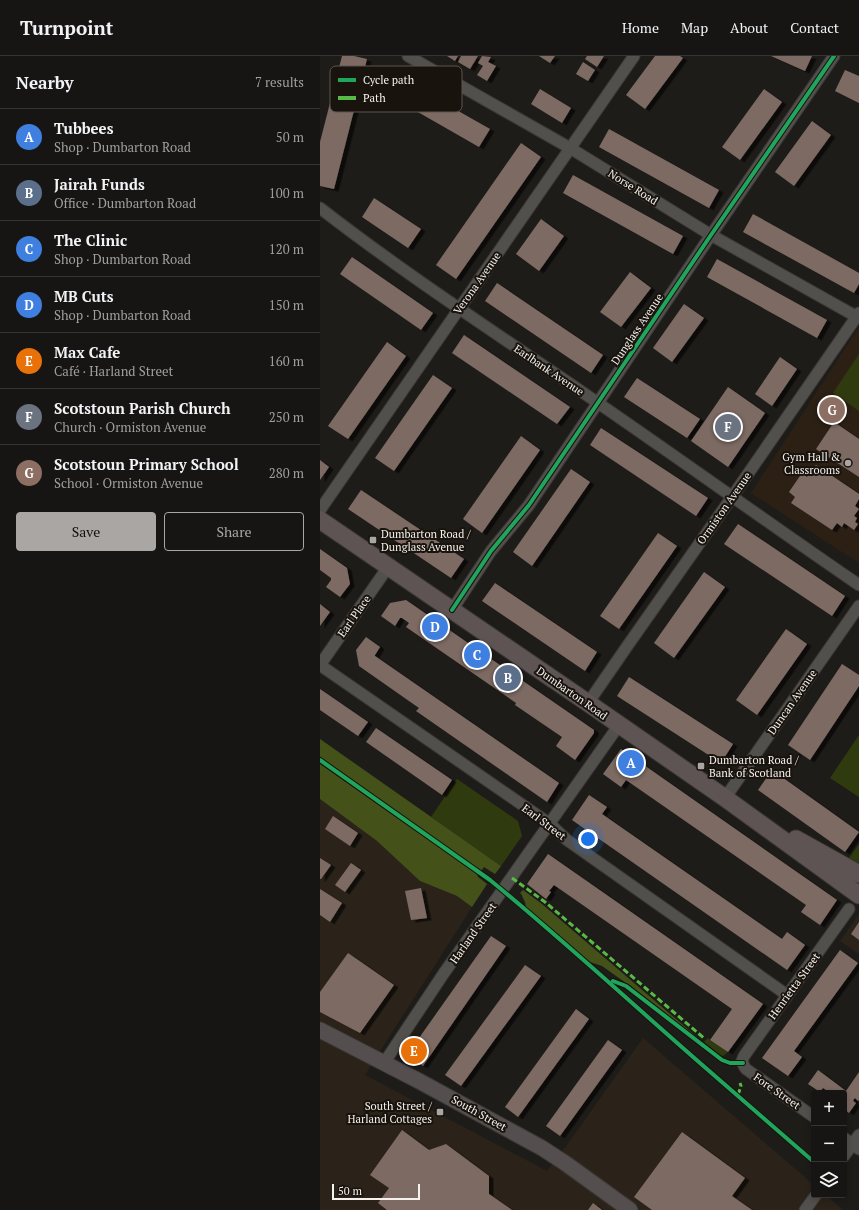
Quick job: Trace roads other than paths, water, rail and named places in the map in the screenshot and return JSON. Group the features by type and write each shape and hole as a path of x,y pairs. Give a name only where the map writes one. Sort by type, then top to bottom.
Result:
{"main road":[{"name":"Dumbarton Road","path":"320,520 725,798 854,902"},
{"name":"Dumbarton Road","path":"725,798 859,874"}],"street":[{"name":"Norse Road","path":"408,56 426,66"},
{"name":"Verona Avenue","path":"320,510 634,56"},
{"name":"Dunglass Avenue","path":"452,610 491,551 530,504 710,235 834,56"},
{"name":"Norse Road","path":"462,87 570,148 710,235 858,316"},
{"name":"Earlbank Avenue","path":"320,208 347,229 459,308 859,585"},
{"name":"Ormiston Avenue","path":"588,703 858,316"},
{"name":"Earl Place","path":"320,665 388,566"},
{"name":"Duncan Avenue","path":"725,798 859,606"},
{"name":"Earl Street","path":"320,665 550,824 567,840 788,995"},
{"name":"Harland Street","path":"384,1063 444,973 619,725"},
{"name":"Henrietta Street","path":"743,1063 742,1061 744,1056 854,902"},
{"name":"South Street","path":"320,1030 542,1148 630,1210"},
{"name":"Fore Street","path":"743,1063 746,1069 811,1115"},
{"path":"847,1152 854,1142"},
{"path":"805,1210 814,1198"}],"place":[{"name":"Scotstoun Primary School","path":"832,410"},
{"name":"Scotstoun Parish Church","path":"728,427"},
{"name":"Gym Hall & Classrooms","path":"848,463"},
{"name":"Dumbarton Road / Dunglass Avenue","path":"373,540"},
{"name":"MB Cuts","path":"435,627"},
{"name":"The Clinic","path":"477,655"},
{"name":"Jairah Funds","path":"508,678"},
{"name":"Tubbees","path":"631,763"},
{"name":"Dumbarton Road / Bank of Scotland","path":"701,766"},
{"name":"Max Cafe","path":"414,1051"},
{"name":"South Street / Harland Cottages","path":"440,1112"}]}
